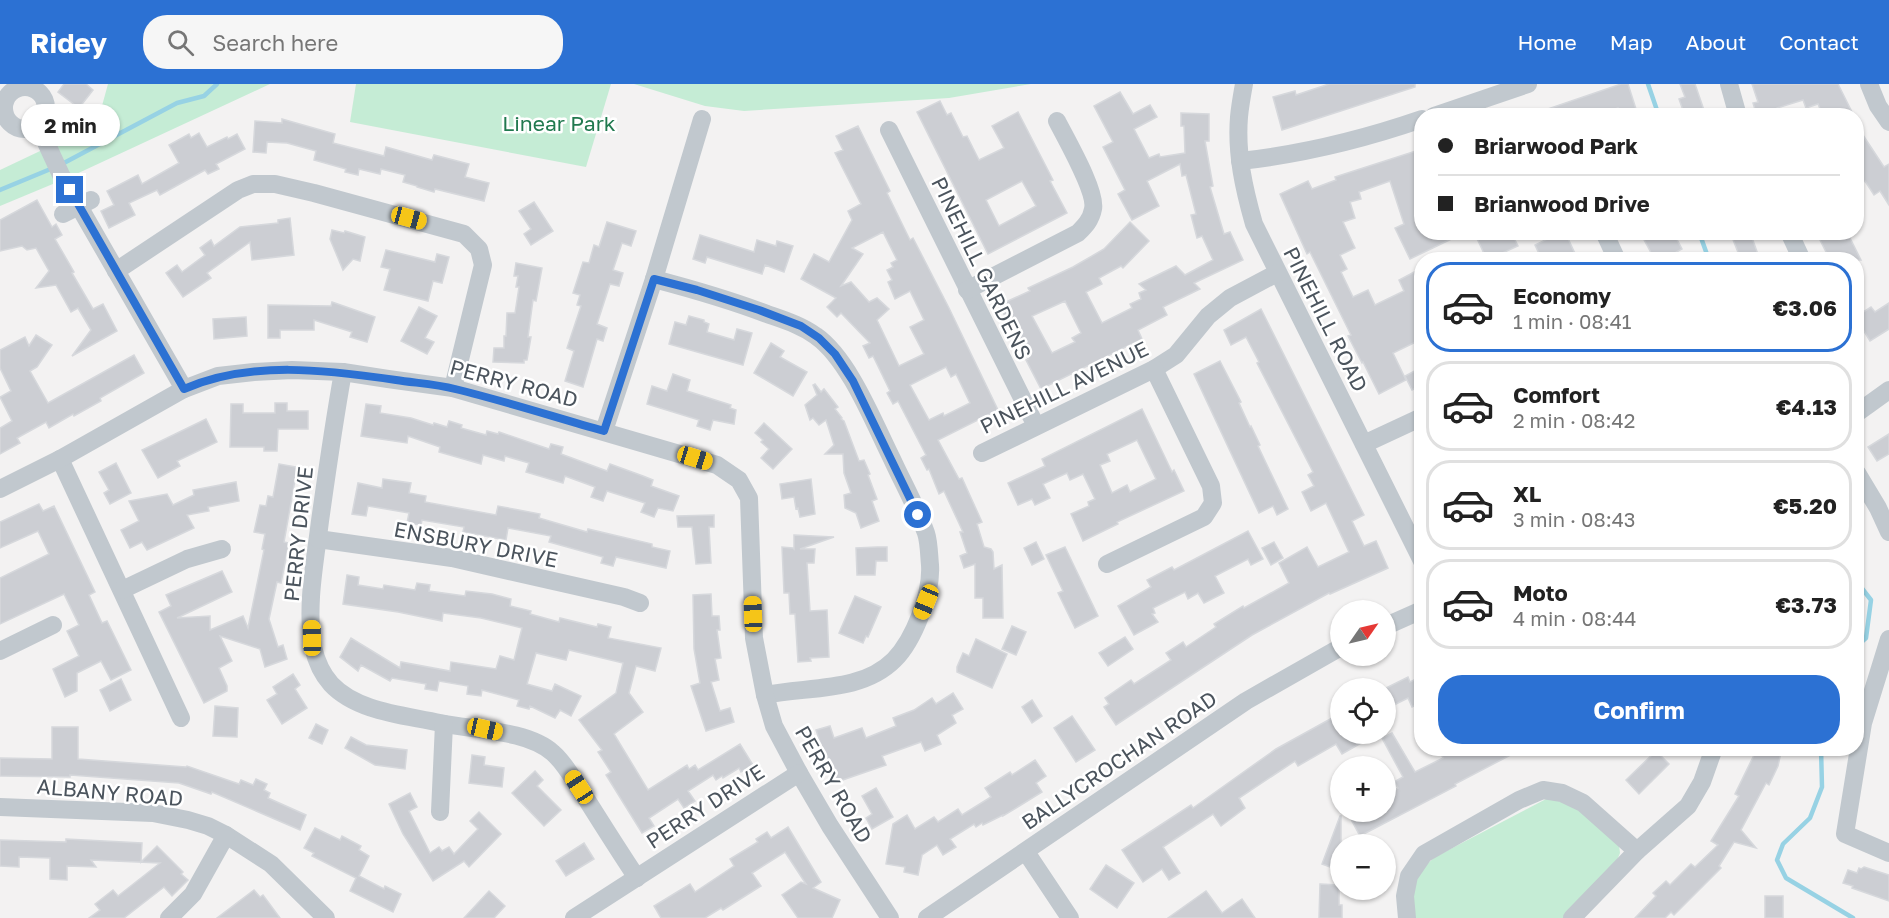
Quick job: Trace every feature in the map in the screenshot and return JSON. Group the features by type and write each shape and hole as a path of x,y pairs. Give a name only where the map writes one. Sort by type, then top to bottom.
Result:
{"street":[{"name":"PINEHILL ROAD","path":"1244,84 1239,118 1240,161 1254,224 1414,545"},
{"path":"1458,108 1528,84"},
{"path":"1729,84 1736,108"},
{"path":"1869,84 1878,105 1889,122"},
{"path":"604,431 654,279 702,119"},
{"path":"967,290 1078,233 1090,221 1094,207 1092,192 1057,121"},
{"path":"1240,161 1303,153 1414,122"},
{"path":"38,125 78,207 184,389"},
{"name":"PINEHILL GARDENS","path":"889,130 1036,426"},
{"path":"116,271 238,190 253,184 275,184 314,193 464,234 478,249 483,265 453,388"},
{"name":"PINEHILL AVENUE","path":"982,453 1154,369 1176,355 1208,316 1230,298 1277,273"},
{"path":"654,279 759,310 801,326 819,338 835,354 853,381 926,535 930,567 926,602 915,629 895,659 871,677 847,683 765,695"},
{"path":"1107,564 1204,517 1213,503 1211,486 1154,369"},
{"name":"PERRY ROAD","path":"0,489 60,459 184,389 218,376 292,370 343,372 453,388 717,465 739,480 749,498 754,638 765,695 774,726 830,826 890,918"},
{"name":"PERRY DRIVE","path":"343,372 311,598 312,638 317,662 323,674 331,685 346,696 369,707 444,724 485,729 519,737 553,752 567,769 637,878"},
{"path":"1864,408 1889,390"},
{"path":"1364,444 1414,421"},
{"path":"60,459 181,718"},
{"path":"1864,485 1889,532"},
{"name":"ENSBURY DRIVE","path":"318,539 452,558 631,593"},
{"path":"122,590 187,559 222,549"},
{"path":"1396,622 1414,614"},
{"path":"0,651 53,625"},
{"path":"1864,720 1889,639"},
{"name":"BALLYCROCHAN ROAD","path":"927,918 1246,700 1330,653"},
{"path":"440,812 444,724"},
{"path":"1572,918 1637,851 1688,806 1702,782 1711,756"},
{"path":"1858,756 1845,834 1889,853"},
{"name":"PERRY DRIVE","path":"574,918 799,773"},
{"path":"1407,918 1405,896 1409,876 1424,854 1519,800 1543,790 1562,793 1583,803 1637,851"},
{"name":"ALBANY ROAD","path":"0,807 153,813 188,819 226,835 272,864 326,918"},
{"path":"170,918 193,894 226,835"},
{"path":"1026,852 1070,918"}],"green space":[{"path":"108,84 270,84 72,176 0,206 0,170 97,124"},
{"name":"Linear Park","path":"356,84 611,84 586,167 350,122"},
{"name":"Linear Park","path":"634,84 1031,84 949,98 744,111 705,106"},
{"path":"1548,798 1579,805 1619,845 1620,853 1613,870 1563,918 1415,918 1413,892 1418,877 1428,863 1435,857"}],"building":[{"path":"64,84 86,84 93,90 79,108 58,92"},
{"path":"1329,84 1415,84 1415,87 1282,130 1273,97 1295,91 1296,95"},
{"path":"1621,84 1628,84 1636,108 1618,108 1551,108"},
{"path":"1680,84 1695,84 1703,108 1682,108 1679,99 1685,97"},
{"path":"1752,84 1838,84 1850,108 1820,108 1818,104 1806,108 1803,100 1777,108 1755,108 1753,103 1758,102"},
{"path":"1120,92 1133,114 1150,105 1157,117 1134,129 1149,158 1159,154 1160,157 1185,153 1181,113 1209,114 1209,141 1205,141 1213,186 1210,187 1224,234 1230,232 1243,260 1194,283 1200,289 1163,307 1167,315 1138,330 1142,339 1041,389 999,305 1030,291 1028,288 1073,267 1104,249 1130,222 1149,241 1123,268 1121,266 1099,278 1102,284 1086,292 1102,323 1132,308 1130,304 1141,299 1139,293 1146,290 1139,284 1176,266 1185,275 1213,260 1202,236 1197,238 1191,215 1196,214 1186,175 1182,176 1180,164 1147,181 1159,206 1132,220 1118,194 1125,190 1103,147 1113,142 1094,106","holes":["1065,301 1081,333 1072,338 1075,342 1052,353 1032,316"]},
{"path":"940,101 947,115 951,113 963,137 967,136 979,160 1004,148 992,126 1018,112 1053,180 1050,181 1067,213 988,254 917,112","holes":["1022,181 1036,206 999,226 986,200"]},
{"path":"282,119 335,134 333,143 384,156 386,147 432,160 434,155 469,164 465,177 489,183 484,201 417,187 403,182 405,175 381,169 380,174 359,169 358,175 345,172 346,169 314,160 316,151 287,143 267,142 266,153 253,152 255,121 282,123"},
{"path":"858,126 890,191 887,193 910,240 913,238 998,410 938,440 959,479 962,478 982,522 977,524 984,547 993,552 994,569 1002,565 1003,618 983,618 983,598 975,598 975,564 964,568 960,556 967,553 960,532 963,532 944,491 939,494 929,469 927,470 921,458 926,455 898,401 893,404 887,393 890,391 873,356 869,358 863,346 870,343 841,313 837,317 827,307 836,298 801,279 814,254 829,262 852,220 848,211 861,204 835,153 843,150 836,136","holes":["883,232 897,260 891,263 893,267 887,270 892,280 888,282 895,299 910,291 924,320 910,327 924,354 899,366 877,320 889,309 877,298 869,302 851,282 841,286 863,254 852,248","946,367 951,377 956,374 970,403 944,416 943,413 929,420 910,385"]},
{"path":"199,133 207,147 237,134 245,149 216,164 219,169 208,174 205,170 160,195 157,190 129,203 135,215 109,228 101,211 114,205 107,191 138,175 142,184 179,163 169,145 189,134 191,138"},
{"path":"1864,137 1884,167 1889,164 1889,205 1880,191 1874,195 1865,181"},
{"path":"1414,152 1414,240 1449,240 1425,252 1414,252 1414,257 1410,259 1395,228 1404,224 1390,181 1359,192 1361,199 1350,202 1355,218 1343,222 1355,248 1340,255 1347,269 1341,272 1353,297 1368,290 1375,305 1404,291 1399,280 1414,272 1414,343 1393,353 1406,380 1379,394 1348,336 1351,335 1310,252 1307,254 1280,194 1308,181 1312,189 1336,180 1335,177"},
{"path":"37,200 52,227 56,224 62,235 55,239 93,309 103,304 117,331 72,356 91,330 78,308 71,312 56,285 36,288 49,271 36,248 27,250 22,246 0,251 0,220"},
{"path":"534,202 553,231 531,245 524,234 531,229 519,211"},
{"path":"290,218 294,255 252,260 250,242 207,273 211,278 183,297 166,273 177,265 182,272 205,255 200,248 211,240 214,246 240,227 278,223 278,220"},
{"path":"607,222 636,231 631,246 622,243 613,270 623,273 619,286 610,284 597,324 607,328 603,341 597,339 583,387 565,381 574,351 567,348 581,306 577,305 580,295 573,293 583,262 589,263 594,245 599,247"},
{"path":"332,230 365,237 360,261 353,259 343,270 330,239"},
{"path":"700,235 754,252 757,240 776,246 777,241 793,246 784,272 765,265 762,274 707,257 705,263 693,259"},
{"path":"1478,240 1515,240 1518,246 1505,252 1483,252"},
{"path":"1545,240 1569,240 1574,252 1538,252 1535,245"},
{"path":"1644,240 1677,240 1682,249 1677,252 1651,252"},
{"path":"1733,240 1753,240 1757,252 1738,252"},
{"path":"1820,240 1851,240 1857,252 1826,252"},
{"path":"386,250 435,262 437,254 449,257 442,283 433,281 428,301 384,290 390,269 381,267"},
{"path":"516,263 542,268 536,301 533,300 527,360 524,360 524,363 493,362 494,348 504,348 507,313 515,313 519,287 516,287 518,276 514,276"},
{"path":"332,302 375,317 367,342 350,337 352,332 314,320 314,330 280,330 280,338 268,338 268,305 331,306"},
{"path":"1889,303 1889,329 1870,341 1864,331 1864,312 1871,307 1875,312"},
{"path":"419,307 437,316 425,338 434,342 427,354 401,341"},
{"path":"1261,309 1364,515 1352,521 1364,546 1376,541 1388,568 1329,593 1252,635 1116,725 1104,707 1109,704 1105,698 1131,680 1134,684 1171,660 1166,653 1183,642 1186,647 1216,627 1214,624 1243,606 1244,608 1289,583 1279,563 1307,547 1318,567 1349,552 1326,503 1311,511 1302,492 1314,486 1308,475 1313,472 1246,337 1231,345 1224,330"},
{"path":"689,316 704,320 709,324 707,332 734,340 737,329 752,333 743,365 669,344 675,322 686,325"},
{"path":"246,317 247,336 214,339 213,319"},
{"path":"36,335 52,345 37,367 30,371 48,403 134,355 144,373 74,416 73,414 49,428 46,422 17,438 20,443 0,454 0,428 12,421 0,397 11,391 0,368 0,350 25,337 29,346"},
{"path":"771,343 784,351 780,357 807,372 793,396 754,373"},
{"path":"1220,361 1241,402 1239,403 1288,509 1277,515 1273,506 1259,513 1194,374"},
{"path":"1414,371 1414,389 1412,390 1405,376"},
{"path":"673,374 690,380 687,391 731,405 730,408 736,410 734,424 713,420 710,430 697,426 699,420 647,404 652,386 667,391"},
{"path":"815,384 821,392 824,389 838,407 835,409 844,421 859,461 864,460 877,499 872,501 879,521 861,528 856,513 845,508 844,495 851,493 844,473 843,454 825,454 834,445 826,420 819,425 813,418 810,420 805,405 817,395 813,385"},
{"path":"275,403 287,403 287,411 308,411 308,429 278,429 277,451 264,451 264,447 230,447 231,404 243,404 243,413 275,413"},
{"path":"366,404 381,406 380,413 411,418 433,425 434,423 447,427 449,421 462,425 461,428 486,435 487,431 498,434 499,432 549,449 551,444 563,447 561,454 607,471 610,464 653,480 651,486 679,496 673,511 658,508 654,517 641,512 645,503 607,491 603,501 591,497 595,487 565,476 563,483 526,472 529,463 505,456 504,461 483,455 481,464 439,452 440,447 408,436 407,443 361,436"},
{"path":"1142,409 1172,472 1174,470 1184,491 1117,522 1118,524 1083,541 1071,514 1089,506 1088,502 1095,499 1083,474 1070,480 1067,473 1043,484 1050,498 1035,505 1032,499 1018,505 1008,483 1045,466 1042,459","holes":["1137,440 1156,479 1130,492 1127,485 1112,493 1100,465 1110,461 1107,454"]},
{"path":"206,419 217,442 177,461 180,466 158,478 142,450"},
{"path":"764,423 792,449 773,469 761,458 769,449 755,433"},
{"path":"1889,434 1889,454 1877,461 1868,447"},
{"path":"116,463 131,493 110,504 104,493 109,490 99,472"},
{"path":"279,464 302,468 300,481 295,480 284,542 289,543 281,583 277,582 269,619 278,647 283,645 287,659 265,667 260,649 220,636 232,661 219,668 227,691 204,703 159,612 171,606 166,595 222,571 232,592 177,618 210,616 210,630 243,616 248,628 264,550 262,549 265,534 254,532 260,505 266,506 268,496 273,497"},
{"path":"383,479 411,483 409,493 426,496 425,502 496,515 498,506 540,514 539,518 587,532 588,529 652,544 652,547 670,551 666,568 616,557 613,566 601,563 603,557 549,542 551,536 508,528 506,540 463,532 464,527 422,520 421,525 407,523 409,513 380,508 368,506 366,516 352,514 358,483 382,488"},
{"path":"811,479 815,514 800,517 794,497 782,499 780,484"},
{"path":"236,482 239,501 208,507 209,511 187,515 194,528 147,550 142,542 130,548 121,530 139,521 129,501 167,494 173,505 194,495 193,490"},
{"path":"39,504 43,511 54,506 95,592 89,595 102,623 107,621 131,670 111,680 101,661 77,673 77,691 65,697 53,669 79,656 67,631 79,625 64,594 0,624 0,578 49,554 38,531 0,548 0,522"},
{"path":"714,515 714,527 709,527 711,563 696,564 692,527 678,527 677,516"},
{"path":"1248,531 1263,559 1251,565 1248,559 1215,576 1224,593 1204,603 1198,593 1188,599 1185,592 1153,608 1155,613 1152,614 1158,622 1134,635 1118,606 1151,587 1147,580 1172,567 1174,570"},
{"path":"794,535 834,537 800,549 815,549 814,563 807,563 810,611 827,610 829,657 810,658 811,661 798,662 795,614 790,614 789,593 784,593 782,547 794,549"},
{"path":"1036,542 1044,559 1032,565 1024,548"},
{"path":"1274,542 1283,558 1271,565 1262,548"},
{"path":"887,547 887,561 876,561 875,575 857,575 856,548"},
{"path":"1065,547 1098,616 1075,628 1058,593 1063,591 1046,555"},
{"path":"347,575 359,577 358,585 383,589 384,585 415,590 417,583 430,585 429,591 465,596 466,591 492,594 511,599 510,606 531,611 530,614 559,622 560,618 597,627 598,624 611,627 608,638 661,648 655,671 636,666 629,693 643,712 614,734 648,790 687,765 689,769 695,765 698,770 740,744 753,765 741,772 739,768 716,780 713,775 688,791 695,801 684,808 678,799 649,818 654,826 642,833 606,775 611,772 598,752 602,750 579,720 616,693 623,663 569,650 566,660 536,653 527,684 552,691 555,684 581,696 571,716 560,710 555,718 530,706 529,709 517,706 519,700 482,690 481,696 467,694 468,686 439,681 437,691 425,689 426,684 392,678 390,681 361,665 358,671 340,657 351,638 400,668 401,662 450,671 451,662 496,669 500,656 514,660 522,628 481,618 443,613 442,621 343,604"},
{"path":"711,594 712,616 719,616 720,630 717,630 721,658 715,659 719,680 711,682 720,711 730,708 734,722 706,731 691,686 700,683 694,649 693,595"},
{"path":"855,596 881,607 863,643 839,633"},
{"path":"1012,626 1026,632 1016,655 1002,649"},
{"path":"1125,637 1133,649 1108,666 1099,653"},
{"path":"976,639 1007,654 992,688 957,672 963,653 969,656"},
{"path":"293,674 300,685 295,689 307,708 282,724 267,700 277,694 273,687"},
{"path":"1408,677 1410,682 1414,680 1414,706 1412,707 1408,698 1396,704 1396,683"},
{"path":"121,679 131,700 110,711 100,690"},
{"path":"953,693 963,709 952,715 956,723 937,735 941,744 925,751 921,742 882,756 886,765 834,783 816,730 830,726 834,738 862,728 866,738 896,726 893,718 914,710 932,698 936,704"},
{"path":"1032,700 1042,716 1032,723 1022,707"},
{"path":"215,706 238,708 237,737 213,736"},
{"path":"1072,716 1095,750 1076,762 1054,728"},
{"path":"1330,719 1330,744 1336,744 1298,766 1295,761 1239,798 1245,808 1221,826 1213,814 1163,847 1180,873 1169,880 1162,869 1143,882 1122,850 1191,805 1193,808 1276,749"},
{"path":"316,724 328,730 322,744 309,738"},
{"path":"52,727 78,727 78,759 187,766 239,784 241,780 253,785 256,779 267,784 264,790 270,793 268,798 306,815 300,830 212,792 211,794 179,783 70,775 70,777 0,776 0,758 52,759"},
{"path":"351,737 366,745 407,750 405,769 375,765 345,748"},
{"path":"1396,740 1415,772 1443,758 1442,756 1509,756 1396,817 1396,789 1398,788 1396,781 1403,777 1396,764 1396,756 1392,756 1385,744 1396,744"},
{"path":"1336,744 1360,744 1342,754"},
{"path":"472,755 485,757 484,765 504,768 502,787 469,783"},
{"path":"1651,756 1661,756 1669,764 1639,794 1626,780"},
{"path":"1754,756 1780,756 1769,785 1766,783 1741,830 1756,848 1734,842 1719,866 1721,868 1674,915 1671,912 1665,918 1635,918 1656,896 1653,893 1666,881 1670,885 1691,864 1695,867 1718,845 1711,841 1739,796 1735,794"},
{"path":"1035,760 1046,776 1036,783 1042,792 1003,816 976,827 974,824 950,839 956,847 943,855 937,845 922,855 918,875 904,872 905,867 886,864 893,824 907,815 915,829 934,817 938,822 958,809 962,815 991,797 985,788 1010,772 1012,775"},
{"path":"535,771 543,780 537,786 561,810 544,826 512,793"},
{"path":"876,788 893,817 872,829 866,818 872,814 862,796"},
{"path":"410,793 417,807 409,811 430,853 439,847 442,851 449,847 454,854 478,829 470,821 479,812 501,834 469,867 464,861 433,881 403,834 389,804"},
{"path":"1338,822 1341,822 1341,834 1333,834"},
{"path":"1352,822 1387,822 1364,834 1359,834"},
{"path":"788,827 821,882 813,888 840,900 832,918 798,918 782,895 801,882 806,884 785,852 752,873 761,886 723,910 721,908 705,918 661,918 654,906 690,884 695,892 734,866 730,859 758,842 756,839 767,832 771,838"},
{"path":"315,828 340,840 342,836 361,846 359,850 369,856 359,876 384,889 385,886 401,894 393,912 350,891 356,878 312,856 314,853 304,848"},
{"path":"66,839 142,843 141,862 157,846 188,880 172,896 164,887 124,918 89,918 100,910 95,904 113,890 118,896 160,863 91,860 96,867 67,866 67,880 50,879 50,858 19,857 19,867 0,866 0,840 66,842"},
{"path":"584,843 594,859 566,876 556,861"},
{"path":"1330,843 1330,867 1322,864"},
{"path":"1106,865 1134,883 1117,908 1090,889"},
{"path":"1864,867 1889,875 1889,901 1843,883 1848,870 1857,873 1859,868"},
{"path":"1320,884 1330,885 1330,900 1339,900 1339,905 1342,905 1342,918 1319,918"},
{"path":"254,890 260,897 263,895 280,918 217,918"},
{"path":"489,891 505,906 494,918 464,918"},
{"path":"1206,891 1222,913 1242,899 1255,918 1168,918"},
{"path":"1765,896 1783,896 1783,918 1765,918"}],"waterway":[{"path":"62,164 177,103 204,96 217,84"},
{"path":"1648,84 1656,108"},
{"path":"0,190 53,168"},
{"path":"1702,240 1706,252"},
{"path":"1864,591 1871,600 1864,640"},
{"path":"1821,756 1822,787 1810,818 1783,844 1777,860 1786,878 1853,918"}],"route":[{"path":"70,190 184,389 218,376 254,372 292,370 343,372 453,388 604,431 654,279 759,310 801,326 819,338 835,354 853,381 918,515"}]}
